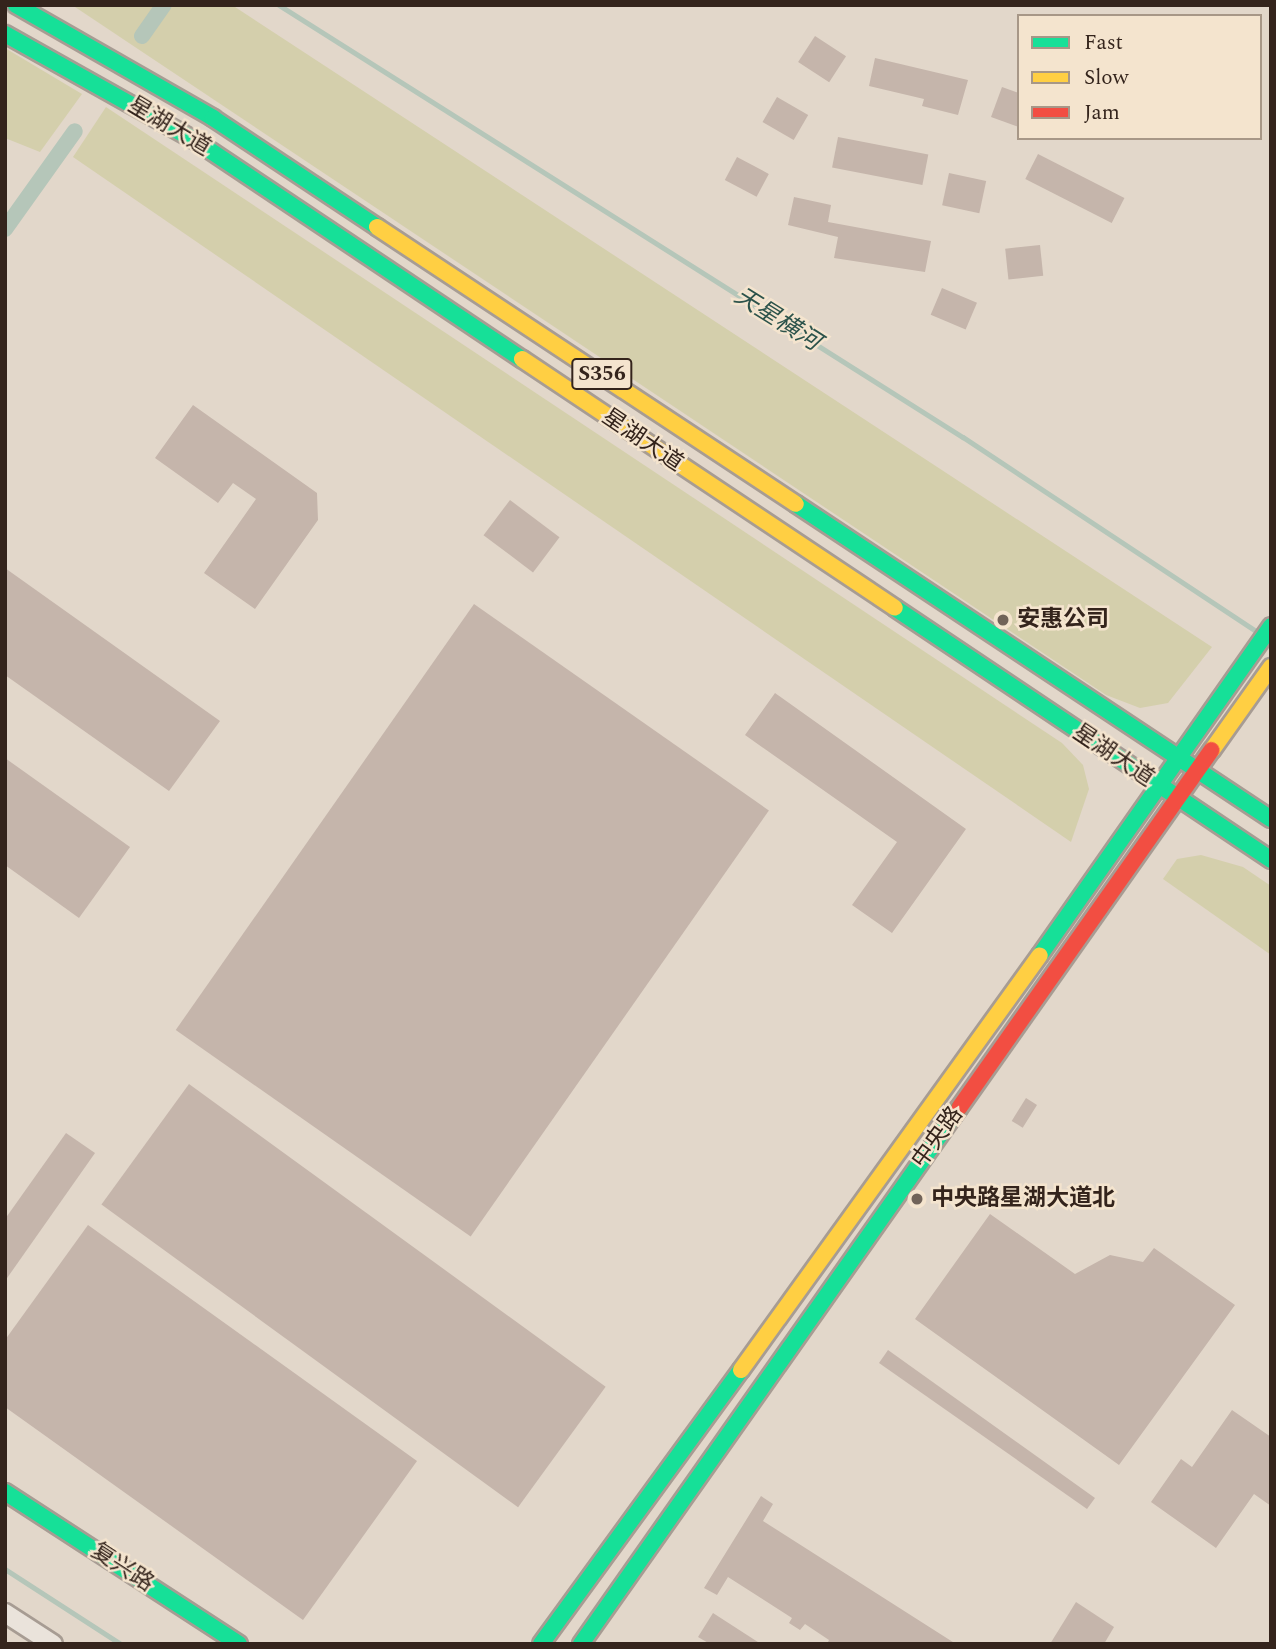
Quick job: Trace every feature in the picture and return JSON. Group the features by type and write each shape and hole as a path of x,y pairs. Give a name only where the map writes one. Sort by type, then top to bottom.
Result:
{"main road":[{"name":"星湖大道","path":"16,5 213,118 1271,819"},
{"name":"星湖大道","path":"5,34 195,141 1271,860"},
{"path":"541,1644 946,1089 1271,626"},
{"name":"中央路","path":"580,1644 1196,768 1271,667"},
{"name":"复兴路","path":"5,1492 239,1644"}],"street":[{"path":"5,1613 53,1644"}],"shaded area":[{"path":"72,5 232,5 1212,647 1168,703 1140,708 1106,695"},
{"path":"5,48 82,94 40,152 5,138"},
{"path":"106,107 1062,743 1083,765 1089,789 1071,842 73,157"},
{"path":"1201,855 1243,867 1271,886 1271,955 1163,879 1177,859"}],"building":[{"path":"815,36 846,56 829,82 798,62"},
{"path":"875,58 968,80 958,115 922,106 924,99 869,86"},
{"path":"1002,87 1017,92 1017,126 991,117"},
{"path":"777,97 808,115 794,140 762,122"},
{"path":"838,137 928,155 922,185 832,167"},
{"path":"1038,154 1124,198 1112,223 1025,179"},
{"path":"737,157 769,174 757,197 725,180"},
{"path":"949,173 986,181 979,213 942,205"},
{"path":"794,197 831,205 828,222 931,241 925,272 834,258 838,237 788,225"},
{"path":"1040,245 1043,276 1008,279 1005,249"},
{"path":"942,288 977,303 966,330 931,315"},
{"path":"193,405 317,493 318,520 255,609 204,573 256,499 233,483 218,503 155,458"},
{"path":"510,500 560,537 533,572 484,535"},
{"path":"5,568 220,721 169,791 5,675"},
{"path":"474,604 769,810 471,1236 176,1030"},
{"path":"775,693 966,829 892,933 852,905 897,842 745,735"},
{"path":"5,758 130,847 79,918 5,865"},
{"path":"189,1084 606,1387 518,1507 101,1205"},
{"path":"1026,1098 1037,1105 1023,1128 1012,1121"},
{"path":"66,1133 95,1153 5,1281 5,1219"},
{"path":"990,1214 1075,1274 1110,1255 1143,1262 1154,1248 1235,1305 1119,1465 915,1319"},
{"path":"88,1225 417,1461 303,1620 5,1407 5,1340"},
{"path":"888,1350 1095,1498 1087,1509 879,1363"},
{"path":"1232,1410 1271,1437 1271,1506 1254,1494 1216,1548 1151,1502 1181,1459 1192,1467"},
{"path":"761,1496 773,1504 763,1521 956,1644 827,1644 829,1640 805,1624 800,1630 789,1623 792,1618 728,1577 717,1595 704,1588"},
{"path":"1076,1602 1114,1627 1104,1644 1050,1644"},
{"path":"713,1613 761,1644 710,1644 698,1637"}],"waterway":[{"path":"142,36 164,5"},
{"name":"天星横河","path":"279,5 963,437 1258,632"},
{"path":"5,229 75,131"},
{"path":"5,1569 121,1644"}],"traffic: fast":[{"path":"16,5 213,118 377,227"},
{"path":"5,34 196,141 522,359"},
{"path":"796,504 1271,819"},
{"path":"895,608 1271,860"},
{"path":"1040,955 1271,626"},
{"path":"581,1644 959,1108"},
{"path":"541,1644 741,1370"},
{"path":"5,1492 239,1644"}],"traffic: slow":[{"path":"377,227 796,504"},
{"path":"522,359 895,608"},
{"path":"1212,750 1271,667"},
{"path":"741,1370 1040,955"}],"traffic: jam":[{"path":"959,1108 1212,750"}],"place":[{"name":"安惠公司","path":"1003,620"},
{"name":"中央路星湖大道北","path":"917,1199"}]}
